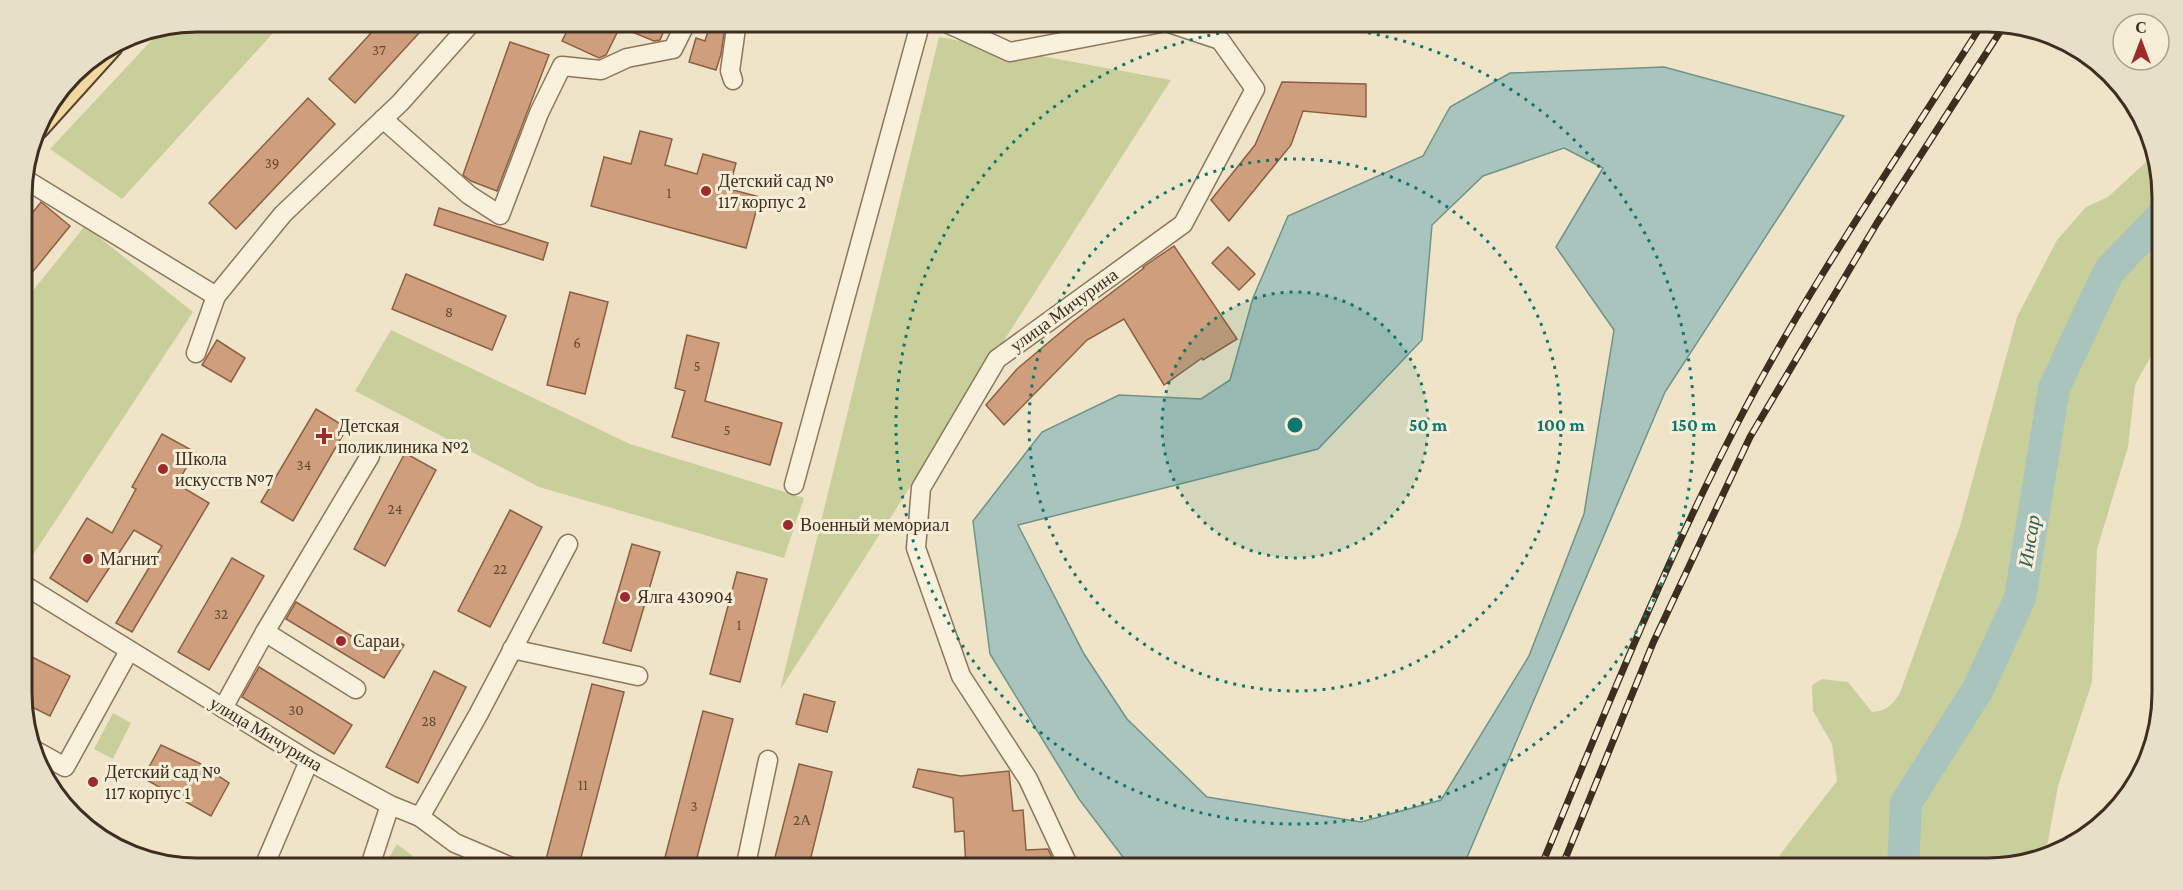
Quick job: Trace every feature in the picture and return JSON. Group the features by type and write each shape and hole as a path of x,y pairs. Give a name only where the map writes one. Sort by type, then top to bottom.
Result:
{"main road":[{"path":"70,92 82,79"}],"street":[{"path":"196,352 216,296 283,214 400,103 463,32"},
{"path":"383,119 469,195 500,215 539,113 562,66 601,70 627,58 673,49 682,32"},
{"path":"733,80 730,70 735,32"},
{"path":"794,485 918,32"},
{"name":"улица Мичурина","path":"966,32 1010,52 1114,32"},
{"name":"улица Мичурина","path":"1065,858 1028,779 961,676 916,548 921,488 997,359 1183,224 1255,89 1220,40 1196,32"},
{"path":"32,184 216,296"},
{"path":"223,708 265,632 370,456"},
{"path":"420,817 478,715 568,544"},
{"name":"улица Мичурина","path":"31,590 309,760 390,805 420,817 455,843 490,858"},
{"path":"265,632 356,689"},
{"path":"512,649 638,676"},
{"path":"44,756 65,767 129,651"},
{"path":"268,858 309,760"},
{"path":"747,858 768,760"},
{"path":"373,858 390,805"}],"green space":[{"path":"186,32 274,32 122,199 50,149 155,37"},
{"path":"939,37 1171,80 780,690"},
{"path":"2147,161 2152,197 2152,354 2135,385 2128,447 2097,549 2092,682 2058,786 2047,846 2018,855 1997,858 1778,858 1837,781 1832,744 1813,711 1812,685 1822,679 1848,682 1872,712 1889,707 1900,693 1960,526 2017,317 2057,240 2086,207 2108,197"},
{"path":"85,226 193,312 31,557 32,292"},
{"path":"391,330 630,444 804,498 784,558 539,487 355,391"},
{"path":"113,713 131,723 113,759 94,749"},
{"path":"397,844 415,858 389,858"}],"water":[{"path":"1664,67 1844,116 1665,392 1467,858 1124,858 1079,799 990,654 973,521 1042,432 1119,395 1201,399 1230,380 1253,298 1288,216 1423,156 1450,107 1510,73","holes":["1564,148 1603,168 1556,247 1614,330 1584,514 1529,656 1441,800 1361,822 1207,797 1127,719 1084,654 1018,525 1318,449 1422,340 1432,225 1483,176"]}],"building":[{"path":"372,32 420,32 355,103 329,79"},
{"path":"566,32 618,32 606,55 599,58 562,41"},
{"path":"632,32 663,32 660,40 654,41"},
{"path":"708,32 724,32 716,70 689,62 696,38 705,41"},
{"path":"510,42 549,55 497,191 471,181 463,175"},
{"path":"1282,82 1366,84 1366,117 1303,111 1291,145 1229,221 1211,200 1255,145"},
{"path":"308,98 335,124 236,229 209,203"},
{"path":"640,131 672,139 665,165 697,174 703,154 736,163 729,189 760,197 746,248 591,206 604,157 631,164"},
{"path":"41,202 70,226 32,273 32,213"},
{"path":"439,208 548,243 543,260 434,225"},
{"path":"1174,246 1237,339 1203,360 1202,358 1164,385 1124,319 1087,340 1004,425 986,405 1017,369 1074,321 1143,267"},
{"path":"1228,247 1255,274 1239,290 1212,263"},
{"path":"406,274 506,316 492,350 392,309"},
{"path":"570,292 608,302 585,394 547,385"},
{"path":"687,335 719,343 705,401 782,423 770,465 672,437 685,391 675,388"},
{"path":"217,340 245,358 231,382 202,365"},
{"path":"316,409 347,428 293,521 261,502"},
{"path":"162,434 195,452 177,484 209,503 132,632 116,623 162,546 134,530 87,602 50,578 87,518 112,533 136,489 132,487"},
{"path":"405,453 436,470 385,566 354,549"},
{"path":"510,510 542,527 490,627 458,611"},
{"path":"632,544 660,552 631,651 603,643"},
{"path":"232,558 264,576 209,670 178,652"},
{"path":"737,572 767,579 740,682 710,674"},
{"name":"Сараи","path":"296,602 379,653 389,636 404,645 384,678 286,619"},
{"path":"31,657 70,676 50,716 32,707"},
{"path":"259,667 352,725 334,754 242,697"},
{"path":"434,671 466,687 418,783 386,767"},
{"path":"592,684 624,692 581,858 546,858"},
{"path":"804,694 835,702 827,732 796,724"},
{"path":"703,711 733,719 697,858 665,858"},
{"path":"161,745 199,763 229,783 211,816 143,778"},
{"path":"799,764 832,772 811,858 775,858"},
{"path":"918,769 961,776 1009,771 1013,811 1023,810 1026,850 1048,849 1051,858 965,858 964,831 955,832 953,798 913,787"}],"waterway":[{"name":"Инсар","path":"1904,858 1906,803 1978,689 2020,598 2054,388 2109,271 2152,226"}],"railway":[{"path":"1545,858 1657,591 1735,428 1823,273 1977,32"},
{"path":"1565,858 1653,643 1750,437 1877,223 1999,33"}],"place":[{"name":"Детский сад № 117 корпус 2","path":"706,191"},
{"name":"Детская поликлиника №2","path":"324,436"},
{"name":"Школа искусств №7","path":"163,469"},
{"name":"Военный мемориал","path":"788,525"},
{"name":"Магнит","path":"88,559"},
{"name":"Ялга 430904","path":"625,597"},
{"name":"Сараи","path":"341,641"},
{"name":"Детский сад № 117 корпус 1","path":"93,782"}]}
